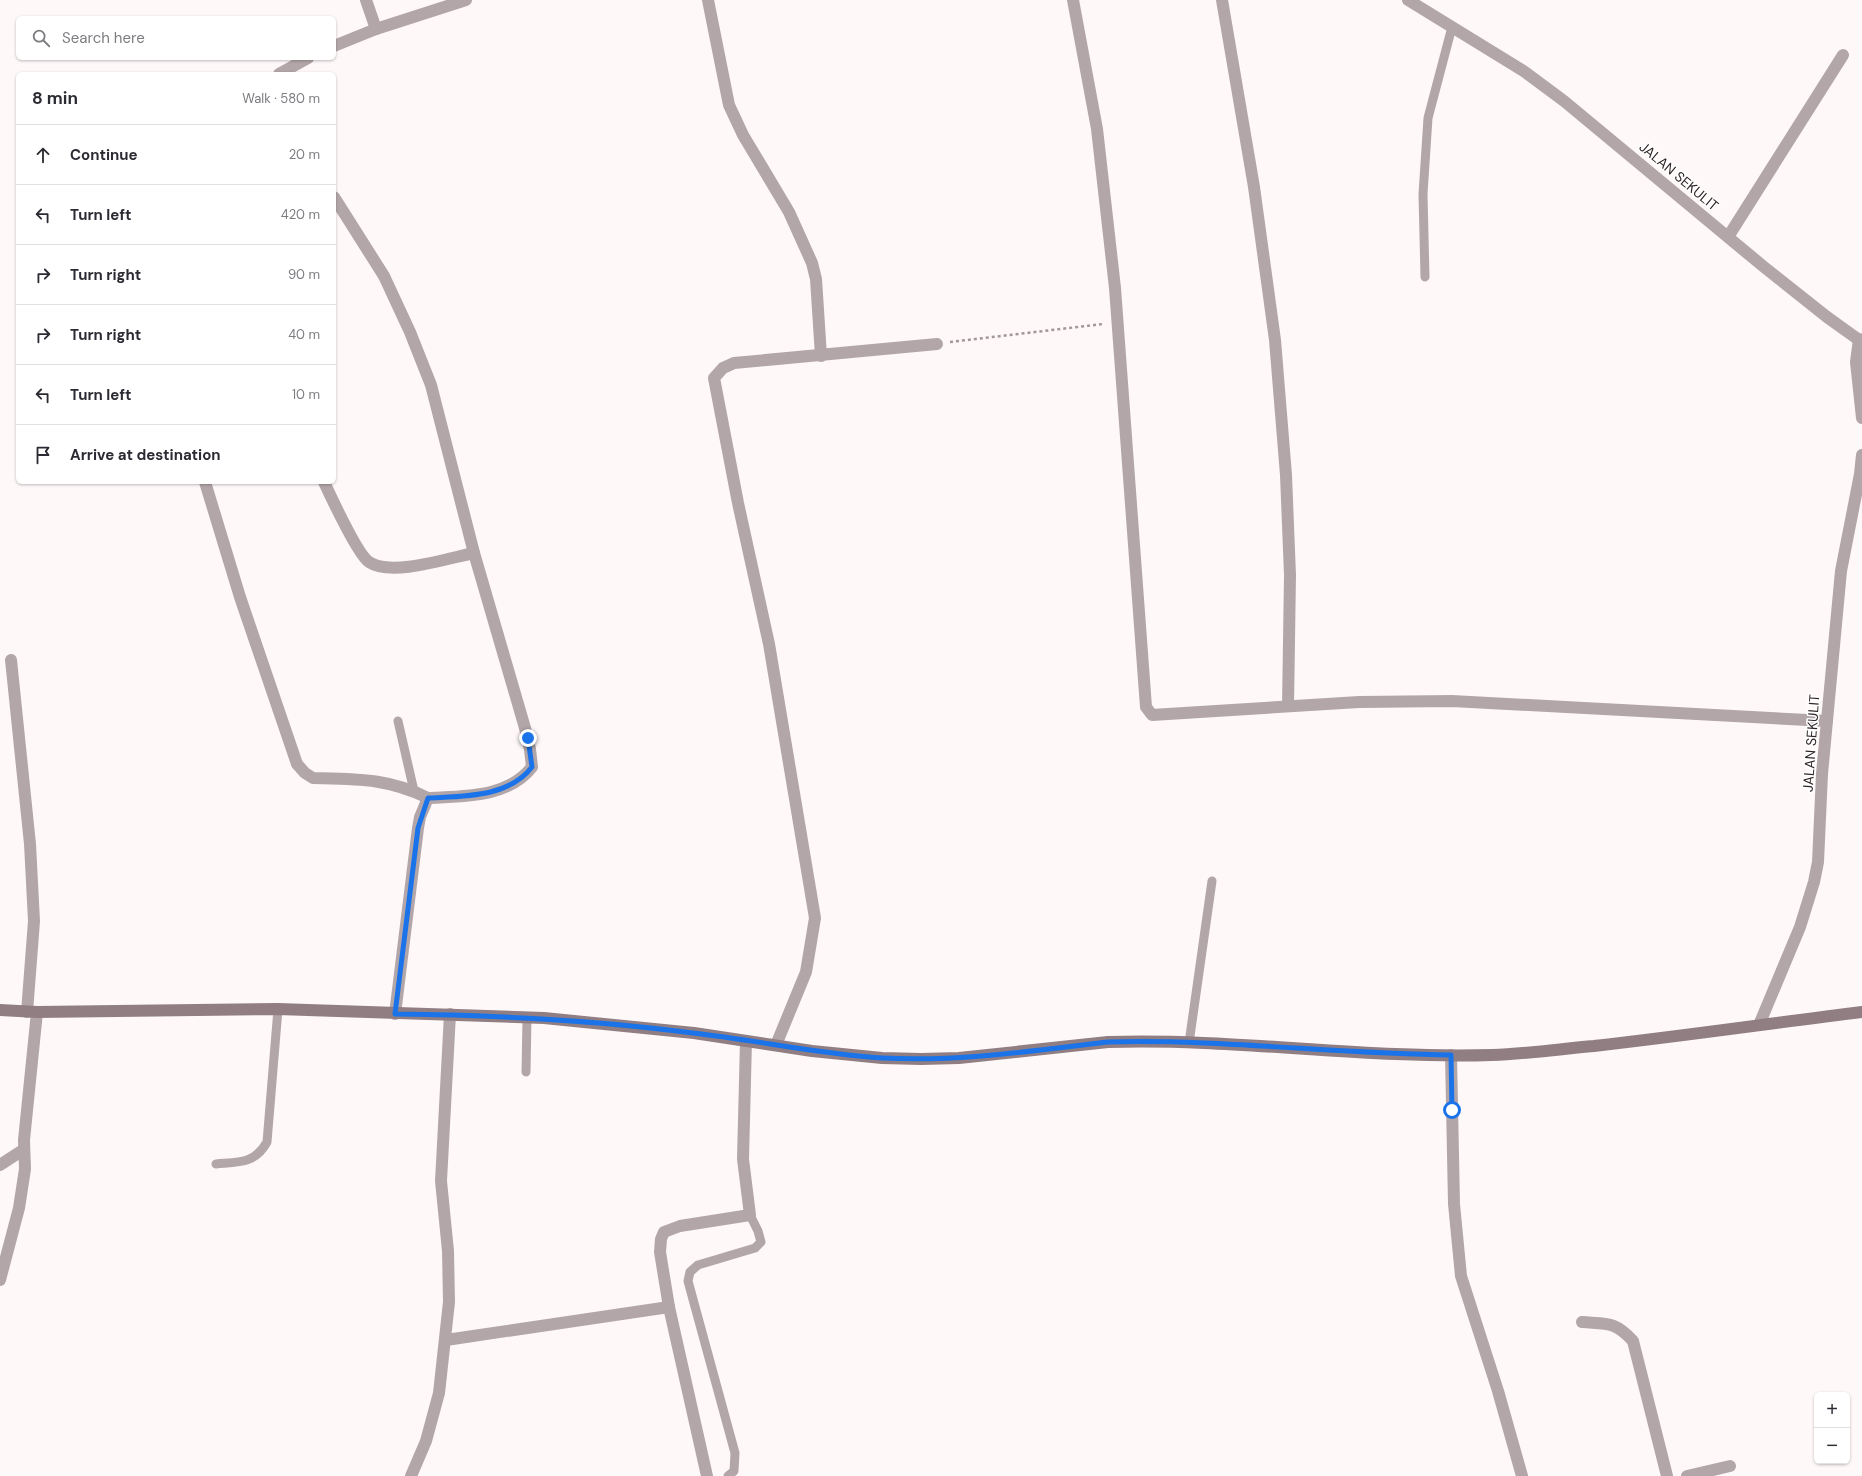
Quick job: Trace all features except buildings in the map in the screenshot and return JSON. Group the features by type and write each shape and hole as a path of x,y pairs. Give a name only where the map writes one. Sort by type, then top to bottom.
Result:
{"street":[{"path":"366,0 376,30"},
{"path":"336,45 376,30 466,0"},
{"path":"708,0 729,105 743,135 788,212 812,263 816,279 821,356"},
{"path":"1073,0 1096,129 1115,288 1146,707 1152,715 1378,701 1481,702 1827,722"},
{"path":"1222,0 1254,187 1276,340 1286,476 1290,575 1288,706"},
{"name":"JALAN SEKULIT","path":"1408,0 1525,72 1564,101 1827,317 1860,340 1856,362 1862,418"},
{"path":"1728,237 1843,56"},
{"path":"283,72 304,60"},
{"path":"206,484 240,597 298,764 305,773 313,778 382,781 414,791 428,798 473,795 499,790 526,776 532,767 530,749 525,728 474,552 435,399 422,360 384,276 336,200"},
{"path":"776,1045 806,972 814,918 770,644 730,465 714,378 723,368 734,363 937,344"},
{"name":"JALAN SEKULIT","path":"1759,1025 1800,927 1814,882 1820,838 1822,774 1842,571 1860,474 1862,455"},
{"path":"325,484 360,550 368,562 380,567 395,567 474,552"},
{"path":"0,1280 19,1208 25,1169 23,1150 32,1012 34,921 30,844 11,660"},
{"path":"395,1014 418,828 428,798"},
{"path":"0,1010 32,1012 278,1009 528,1018 632,1026 842,1055 921,1059 959,1058 1108,1042 1190,1043 1375,1053 1492,1055 1644,1040 1862,1012"},
{"path":"411,1476 426,1441 434,1414 439,1393 446,1340 449,1302 448,1251 441,1181 450,1014"},
{"path":"707,1476 669,1307 660,1252 661,1238 664,1232 680,1226 750,1215 743,1159 746,1041"},
{"path":"1451,1055 1454,1204 1458,1260 1461,1276 1498,1391 1522,1476"},
{"path":"0,1166 23,1150"},
{"path":"446,1340 669,1307"},
{"path":"1582,1322 1612,1325 1622,1330 1633,1341 1667,1476"},
{"path":"1687,1476 1730,1466"}],"lane":[{"path":"1425,277 1423,194 1428,118 1452,26"},
{"path":"398,722 414,791"},
{"path":"1190,1043 1212,881"},
{"path":"216,1164 243,1161 254,1157 262,1151 267,1142 278,1009"},
{"path":"526,1072 528,1018"},
{"path":"728,1476 734,1471 735,1453 688,1281 690,1272 698,1265 755,1248 761,1242 758,1231 750,1215"}],"path":[{"path":"937,344 1117,322"}],"route":[{"path":"528,738 532,767 526,776 499,790 473,795 428,798 423,808 418,828 395,1014 450,1014 576,1020 694,1033 842,1055 882,1058 959,1058 1064,1048 1108,1042 1203,1043 1406,1055 1451,1055 1452,1110"}]}
